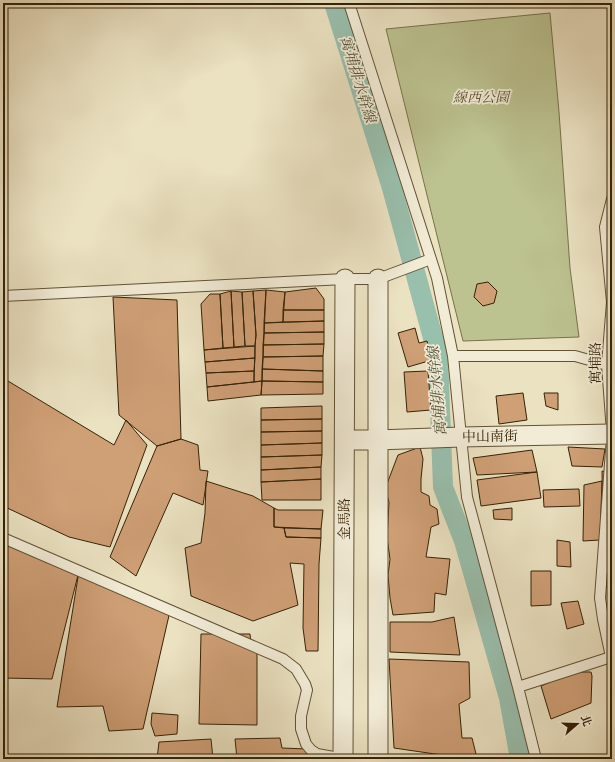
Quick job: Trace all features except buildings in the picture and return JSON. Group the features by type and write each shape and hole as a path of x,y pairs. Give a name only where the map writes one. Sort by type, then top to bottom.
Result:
{"street":[{"name":"金馬路","path":"344,759 345,279"},
{"path":"378,279 378,759"},
{"name":"中山南街","path":"345,440 612,434"}],"lane":[{"path":"349,3 437,278 452,356 467,497 536,759"},
{"name":"寓埔路","path":"611,657 600,598 612,434 609,365 612,302 605,227 612,199"},
{"path":"3,296 345,279 378,279 431,259"},
{"path":"452,356 575,356 609,365"},
{"path":"3,538 283,659 296,669 307,690 301,729 306,744 317,754 344,759"},
{"path":"518,687 611,657"}],"green space":[{"name":"線西公園","path":"550,13 559,112 570,268 579,337 463,341 386,29"}],"waterway":[{"name":"寓埔排水幹線","path":"334,3 392,188 438,356 443,487 464,541 509,698 520,759"}]}
